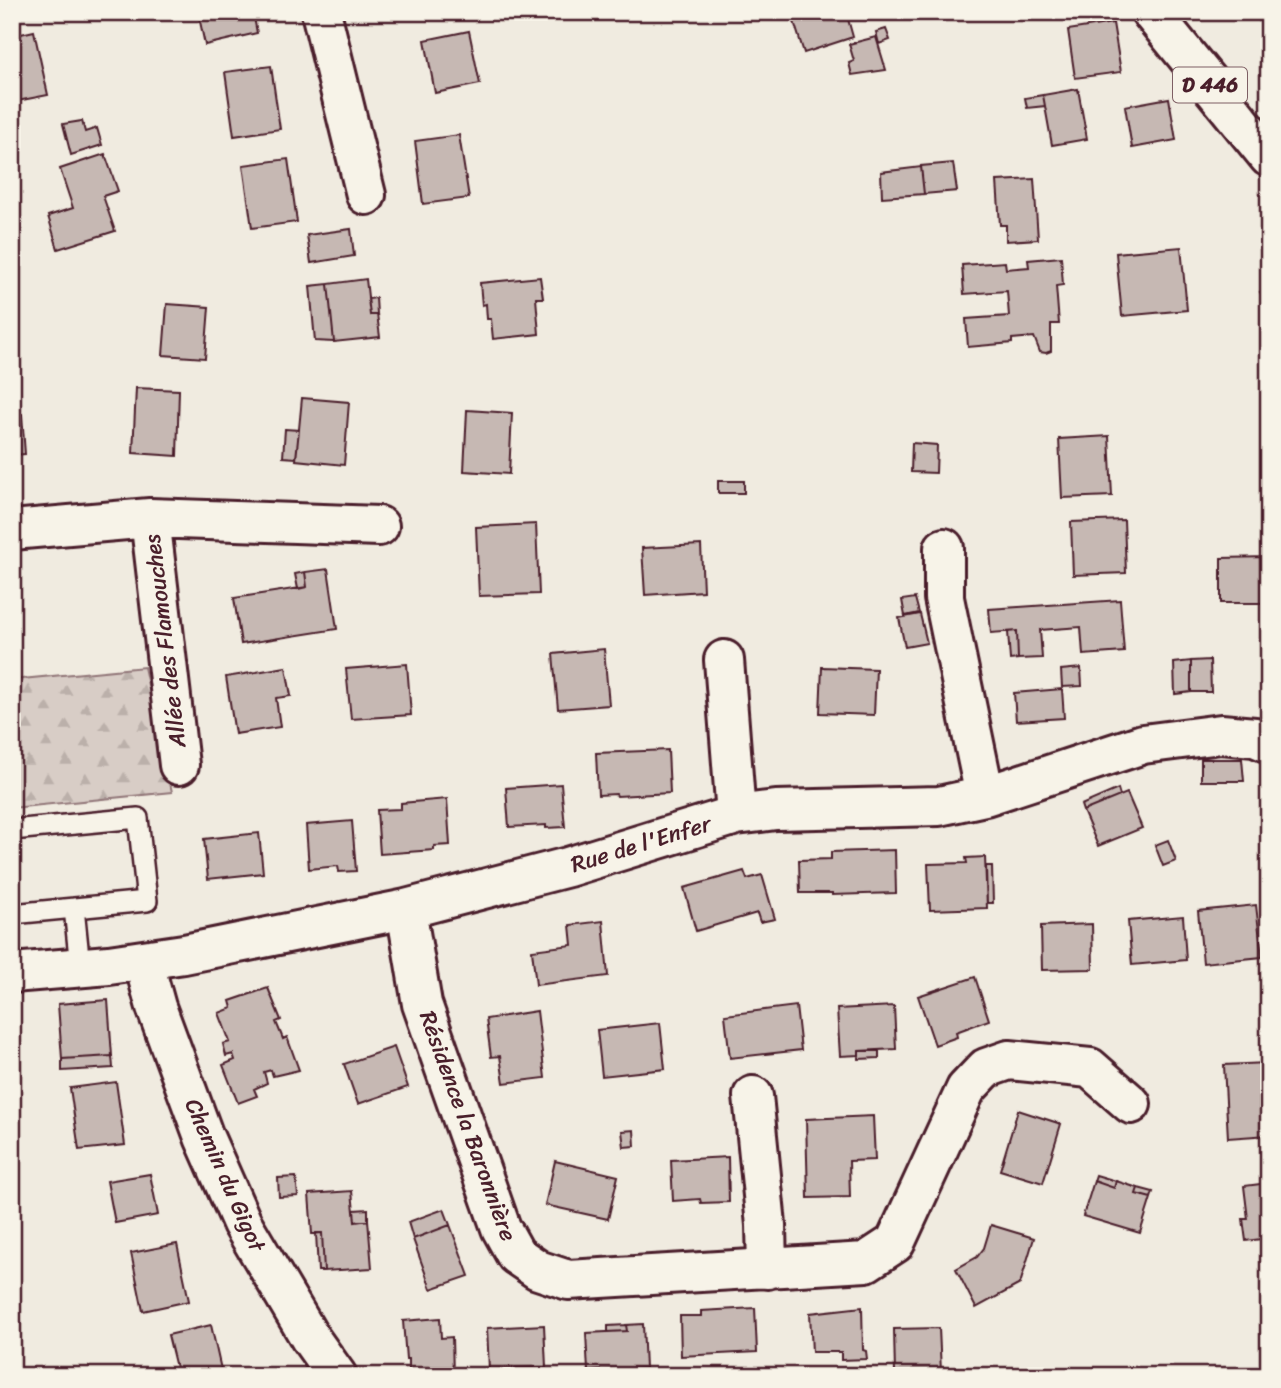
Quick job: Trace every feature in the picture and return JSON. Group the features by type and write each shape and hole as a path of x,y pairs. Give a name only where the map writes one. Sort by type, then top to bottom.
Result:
{"street":[{"path":"321,12 366,195"},
{"name":"D 446","path":"1151,12 1269,157"},
{"name":"Allée des Flamouches","path":"150,518 179,765"},
{"name":"Allée des Flamouches","path":"12,530 150,518 379,526"},
{"path":"944,548 944,598 985,796"},
{"path":"724,660 736,814"},
{"name":"Rue de l'Enfer","path":"12,973 184,954 406,909 568,867 736,814 776,810 939,806 985,796 1143,744 1221,734 1255,737 1269,743"},
{"name":"Résidence la Baronnière","path":"406,909 422,1004 501,1228 516,1255 538,1270 568,1280 866,1262 895,1243 966,1089 986,1068 1009,1060 1090,1068 1131,1104"},
{"name":"Chemin du Gigot","path":"143,960 156,1007 204,1137 242,1223 310,1338 337,1376"},
{"path":"752,1096 766,1225 767,1269"}],"lane":[{"path":"12,830 138,818 147,901 12,914"},
{"path":"74,908 80,967"}],"green space":[{"path":"144,667 172,792 12,808 12,680"}],"building":[{"path":"198,12 253,12 257,33 205,45"},
{"path":"791,12 846,12 853,37 804,53"},
{"path":"1113,23 1121,72 1075,78 1068,30"},
{"path":"886,29 890,40 879,44 876,32"},
{"path":"34,31 48,95 12,102 12,36"},
{"path":"469,31 480,84 435,93 425,40"},
{"path":"876,37 886,70 852,75 849,63 854,61 849,44"},
{"path":"271,66 280,129 234,136 225,72"},
{"path":"1078,89 1087,139 1052,145 1043,95"},
{"path":"1043,95 1045,106 1027,108 1025,98"},
{"path":"1169,98 1176,140 1132,148 1125,106"},
{"path":"82,121 85,132 97,128 102,145 71,155 63,124"},
{"path":"459,135 469,198 423,204 415,141"},
{"path":"105,154 118,191 103,196 115,231 58,249 48,216 73,208 60,169"},
{"path":"288,159 297,222 252,228 243,165"},
{"path":"953,163 957,191 924,194 921,166"},
{"path":"921,167 924,194 882,197 881,172"},
{"path":"1034,179 1038,239 1006,241 1006,225 1000,225 997,181"},
{"path":"351,229 354,256 311,263 307,235"},
{"path":"1181,247 1187,310 1122,316 1116,253"},
{"path":"1061,257 1063,285 1056,286 1059,324 1051,324 1051,351 1040,352 1034,337 1012,339 1012,343 968,347 966,319 1009,316 1007,291 964,294 962,265 1005,262 1006,269 1029,267 1028,260"},
{"path":"540,277 543,298 536,298 539,334 493,339 491,319 487,319 486,304 482,305 480,283"},
{"path":"366,279 370,315 377,314 380,337 334,342 328,284"},
{"path":"328,284 334,342 315,341 310,286"},
{"path":"1269,285 1269,306 1260,292"},
{"path":"376,298 377,314 370,315 368,299"},
{"path":"167,304 209,307 205,358 163,355"},
{"path":"136,388 179,390 177,456 133,453"},
{"path":"302,398 349,402 344,465 296,460"},
{"path":"467,410 512,413 509,474 464,471"},
{"path":"22,414 25,454 12,455 12,415"},
{"path":"285,429 299,430 296,458 283,457"},
{"path":"1109,436 1112,496 1062,498 1059,439"},
{"path":"912,443 937,445 936,473 911,472"},
{"path":"718,481 744,481 744,493 718,493"},
{"path":"1124,520 1126,573 1073,575 1071,522"},
{"path":"536,524 539,594 479,596 476,527"},
{"path":"701,545 703,591 645,595 642,548"},
{"path":"1269,557 1269,603 1221,603 1221,558"},
{"path":"328,569 337,629 241,644 234,598 307,587 305,572"},
{"path":"305,572 307,587 298,589 295,574"},
{"path":"915,598 919,613 905,616 902,600"},
{"path":"1120,600 1124,652 1083,655 1081,627 1040,630 1042,658 1018,659 1017,631 991,633 989,609"},
{"path":"920,614 927,643 905,647 899,618"},
{"path":"1017,631 1018,659 1010,660 1008,632"},
{"path":"604,649 609,705 558,709 553,654"},
{"path":"1210,660 1211,692 1191,692 1191,661"},
{"path":"1191,661 1191,692 1175,694 1174,663"},
{"path":"407,664 411,715 351,719 346,669"},
{"path":"286,667 291,696 276,698 280,727 235,734 226,677"},
{"path":"822,667 876,669 874,715 820,713"},
{"path":"1081,668 1082,686 1062,687 1061,670"},
{"path":"1062,689 1064,718 1016,721 1014,693"},
{"path":"668,750 670,793 598,795 596,753"},
{"path":"1201,759 1242,759 1244,781 1201,781"},
{"path":"561,784 565,827 509,827 506,788"},
{"path":"1118,789 1120,796 1083,811 1081,805"},
{"path":"1127,793 1142,828 1098,846 1083,811"},
{"path":"447,799 450,845 434,846 434,850 380,854 377,810 401,809 401,803"},
{"path":"352,821 356,871 339,872 338,866 309,869 306,825"},
{"path":"259,833 263,873 208,879 204,839"},
{"path":"1168,840 1176,861 1163,866 1155,845"},
{"path":"895,850 896,893 800,893 799,860 831,859 831,852"},
{"path":"985,857 987,908 930,910 928,864 967,863 966,858"},
{"path":"986,866 992,866 993,903 987,903"},
{"path":"744,871 747,879 762,875 775,919 760,922 757,913 696,931 684,888"},
{"path":"1256,905 1262,957 1203,963 1198,911"},
{"path":"1183,916 1186,960 1132,965 1128,921"},
{"path":"603,921 608,976 536,985 532,950 572,945 570,925"},
{"path":"1092,924 1093,969 1042,970 1041,926"},
{"path":"975,977 989,1020 956,1032 957,1037 935,1045 918,996"},
{"path":"268,988 281,1020 276,1022 283,1039 287,1037 299,1070 273,1076 271,1070 264,1072 267,1083 254,1089 257,1096 238,1103 223,1065 235,1060 233,1054 226,1056 223,1044 230,1042 219,1013 232,1008 230,1001"},
{"path":"108,1000 112,1056 62,1059 58,1004"},
{"path":"796,1006 801,1050 730,1058 725,1015"},
{"path":"894,1006 896,1049 859,1051 859,1055 840,1056 837,1009"},
{"path":"537,1011 545,1078 504,1083 500,1056 491,1057 486,1019"},
{"path":"660,1023 665,1069 602,1076 597,1030"},
{"path":"394,1047 408,1087 358,1104 344,1064"},
{"path":"879,1050 879,1058 859,1059 859,1051"},
{"path":"112,1056 113,1068 62,1071 62,1059"},
{"path":"1266,1063 1269,1135 1228,1138 1224,1065"},
{"path":"116,1082 125,1145 79,1150 70,1088"},
{"path":"1018,1110 1061,1124 1043,1183 1000,1170"},
{"path":"873,1116 875,1160 849,1161 850,1197 808,1198 806,1119"},
{"path":"634,1130 635,1146 624,1147 622,1131"},
{"path":"728,1157 729,1202 701,1203 700,1199 673,1201 671,1160"},
{"path":"555,1161 618,1176 608,1219 545,1205"},
{"path":"150,1174 158,1215 115,1223 107,1181"},
{"path":"1096,1175 1116,1181 1114,1188 1094,1181"},
{"path":"296,1177 298,1196 279,1197 278,1178"},
{"path":"1094,1181 1114,1188 1116,1181 1138,1188 1136,1194 1151,1198 1140,1233 1083,1216"},
{"path":"1269,1183 1269,1238 1246,1241 1243,1219 1248,1219 1244,1186"},
{"path":"1138,1188 1153,1192 1151,1198 1136,1194"},
{"path":"352,1191 355,1222 368,1220 372,1268 324,1271 322,1233 312,1234 309,1194"},
{"path":"368,1209 368,1220 355,1222 354,1210"},
{"path":"444,1209 450,1225 413,1239 408,1222"},
{"path":"450,1225 469,1276 431,1289 413,1239"},
{"path":"991,1225 1034,1238 1020,1284 976,1308 956,1269 977,1257 984,1248"},
{"path":"316,1233 322,1233 324,1271 318,1271"},
{"path":"177,1244 189,1301 143,1311 131,1253"},
{"path":"862,1307 863,1350 866,1351 867,1359 841,1360 841,1352 812,1352 810,1313"},
{"path":"755,1308 757,1352 681,1356 680,1316 701,1316 701,1311"},
{"path":"440,1318 441,1338 452,1337 453,1376 409,1376 403,1321"},
{"path":"643,1324 645,1368 588,1371 586,1333 627,1331 626,1325"},
{"path":"211,1325 222,1374 178,1376 168,1335"},
{"path":"544,1325 546,1367 489,1369 487,1328"},
{"path":"626,1325 627,1331 608,1332 608,1326"},
{"path":"939,1328 941,1372 895,1374 894,1329"}]}
